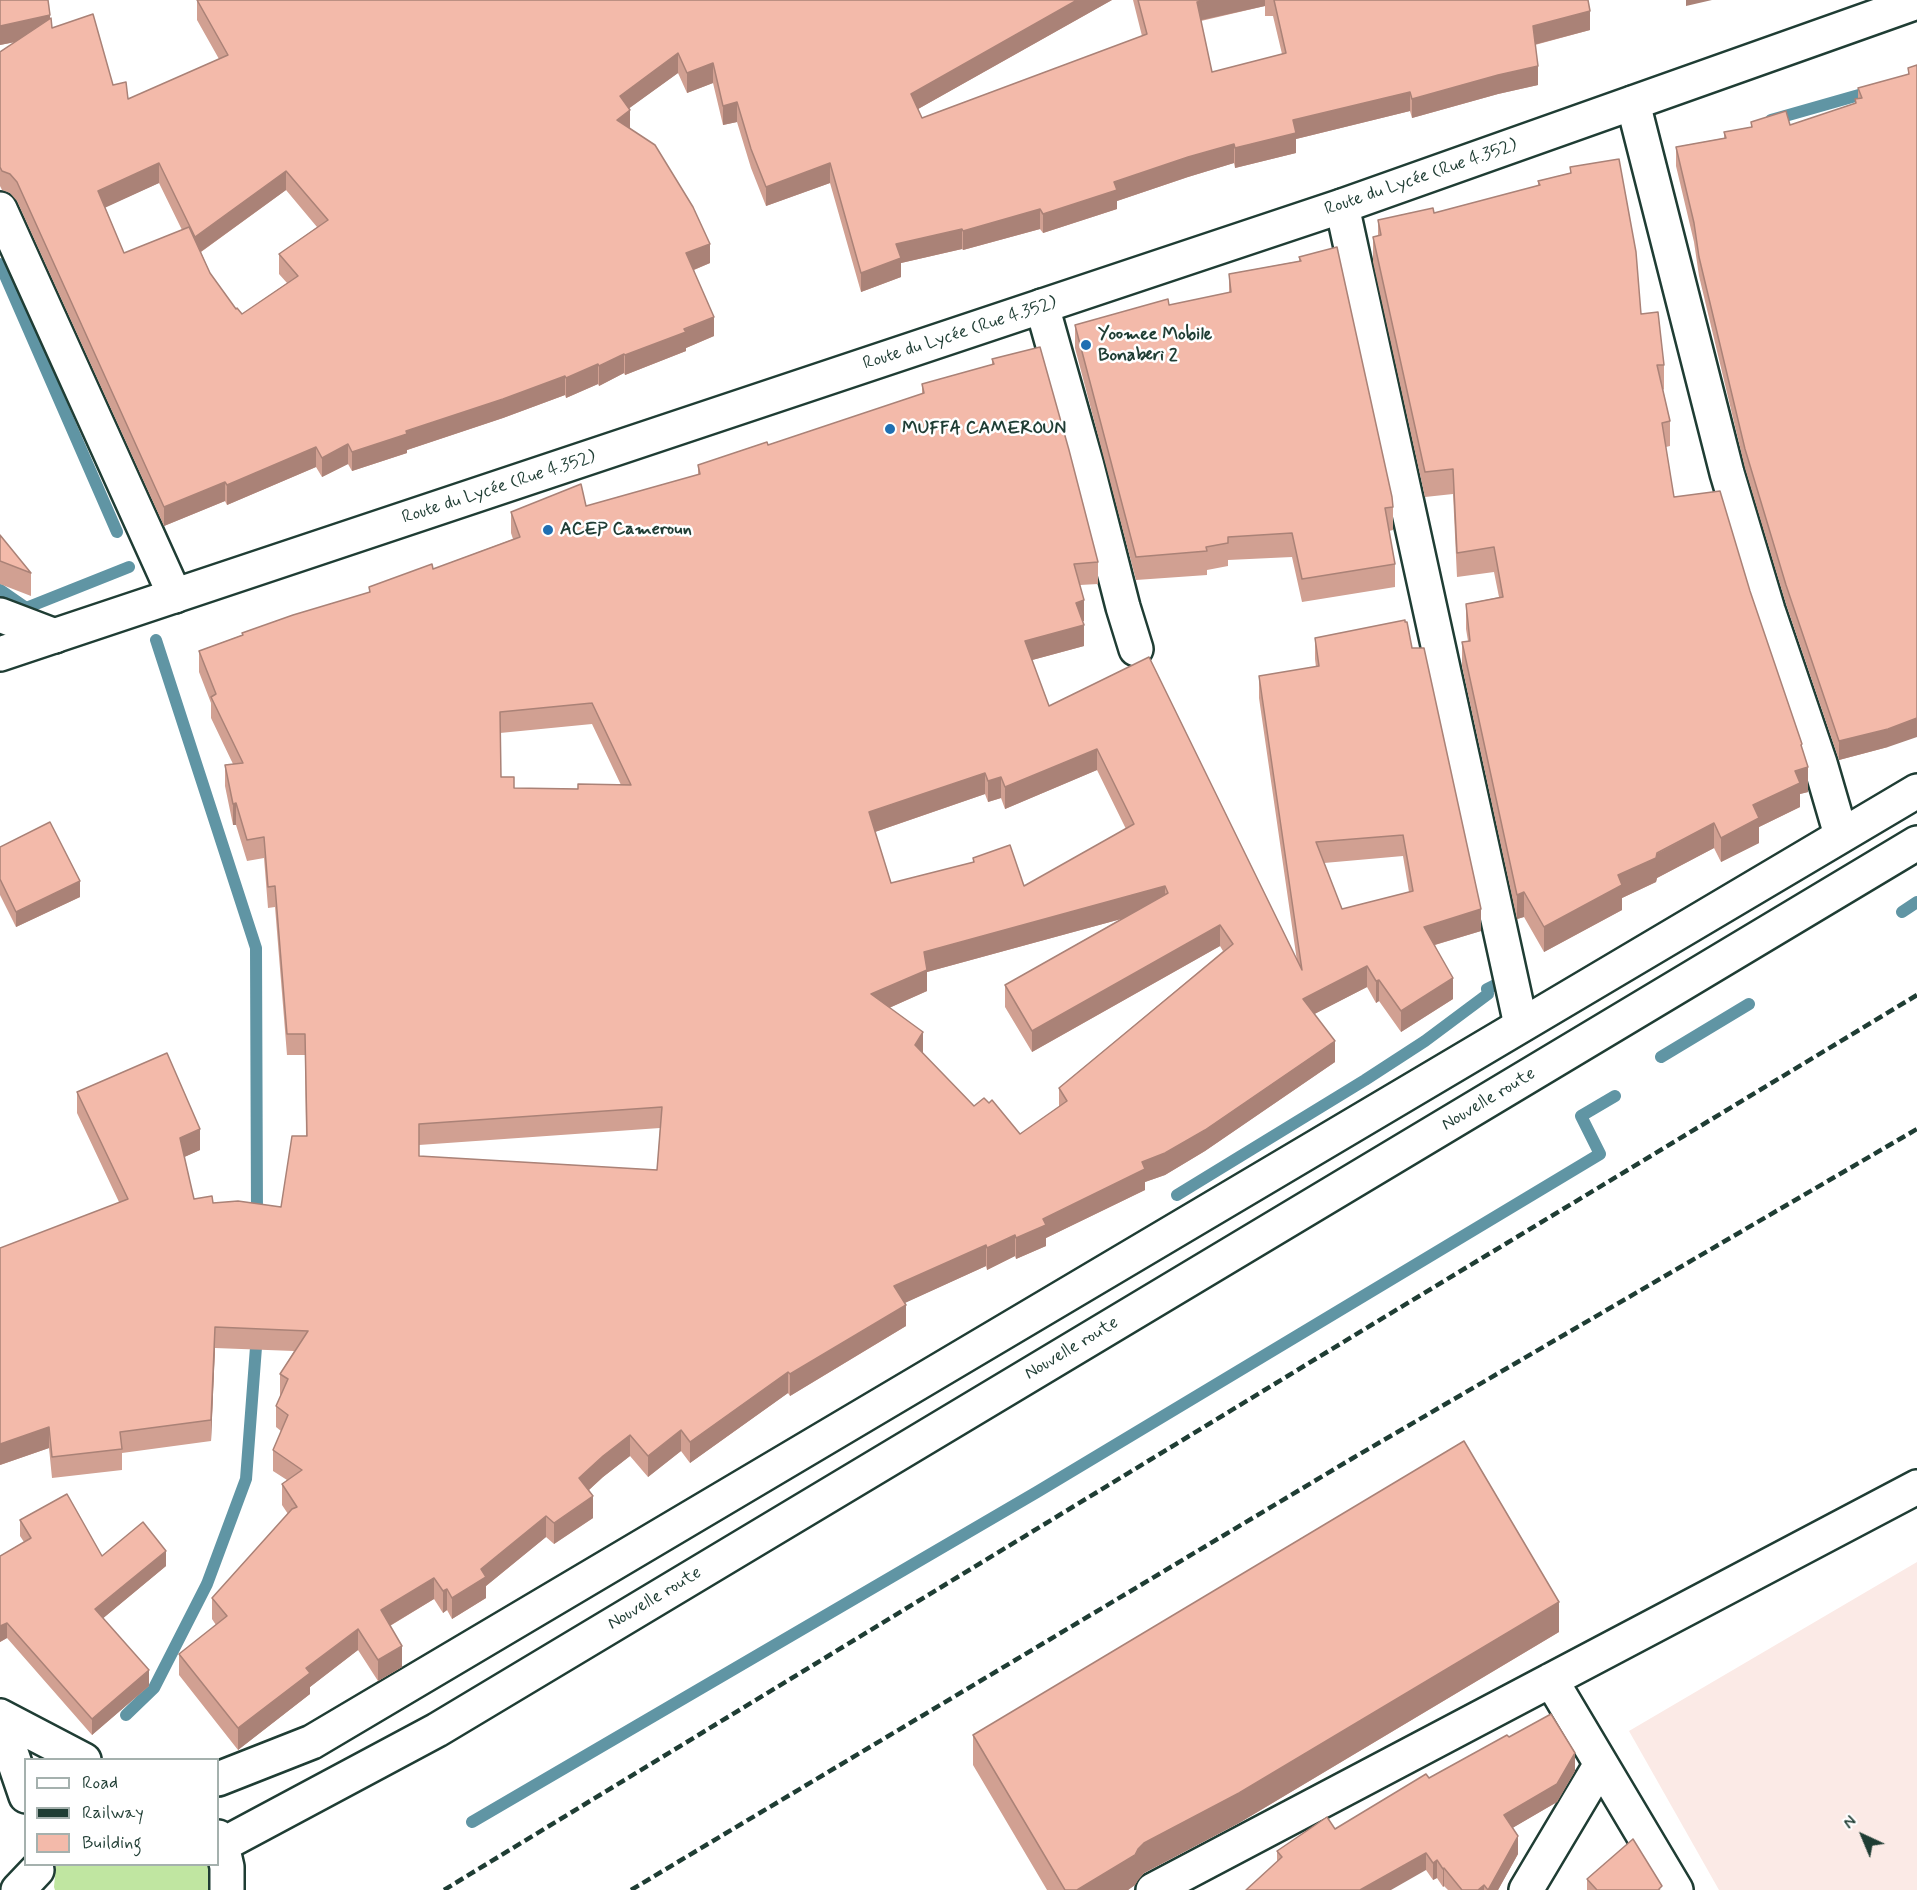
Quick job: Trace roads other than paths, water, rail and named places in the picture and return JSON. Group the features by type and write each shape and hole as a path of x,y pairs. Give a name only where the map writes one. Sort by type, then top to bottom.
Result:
{"main road":[{"name":"Route du Lycée (Rue 4.352)","path":"0,654 1342,206 1917,2"},
{"path":"1633,104 1727,473 1768,610 1842,835"},
{"path":"1342,206 1521,1025"},
{"path":"0,209 175,596"},
{"path":"1042,306 1136,649"},
{"path":"0,615 55,636"},
{"path":"219,1779 312,1742 1917,791"},
{"name":"Nouvelle route","path":"220,1841 437,1730 1917,843"},
{"path":"1153,1890 1917,1487"},
{"path":"1551,1680 1676,1890"},
{"path":"0,1716 80,1758"},
{"path":"0,1720 24,1790"},
{"path":"1526,1890 1601,1764"},
{"path":"220,1841 227,1867 227,1890"}],"waterway":[{"path":"1771,120 1873,91"},
{"path":"0,264 117,532"},
{"path":"0,590 26,608 129,567"},
{"path":"156,640 256,948 257,1217"},
{"path":"1902,912 1917,902"},
{"path":"1177,1195 1425,1041 1488,994 1487,989 1509,978"},
{"path":"1661,1057 1749,1004"},
{"path":"472,1822 1037,1492 1600,1154 1581,1116 1615,1096"},
{"path":"126,1715 154,1688 207,1584 246,1479 257,1334"}],"railway":[{"path":"444,1890 1917,995"},
{"path":"631,1890 1353,1458 1917,1129"}],"place":[{"name":"Yoomee Mobile Bonaberi 2","path":"1086,345"},
{"name":"MUFFA CAMEROUN","path":"890,429"},
{"name":"ACEP Cameroun","path":"548,530"}]}
